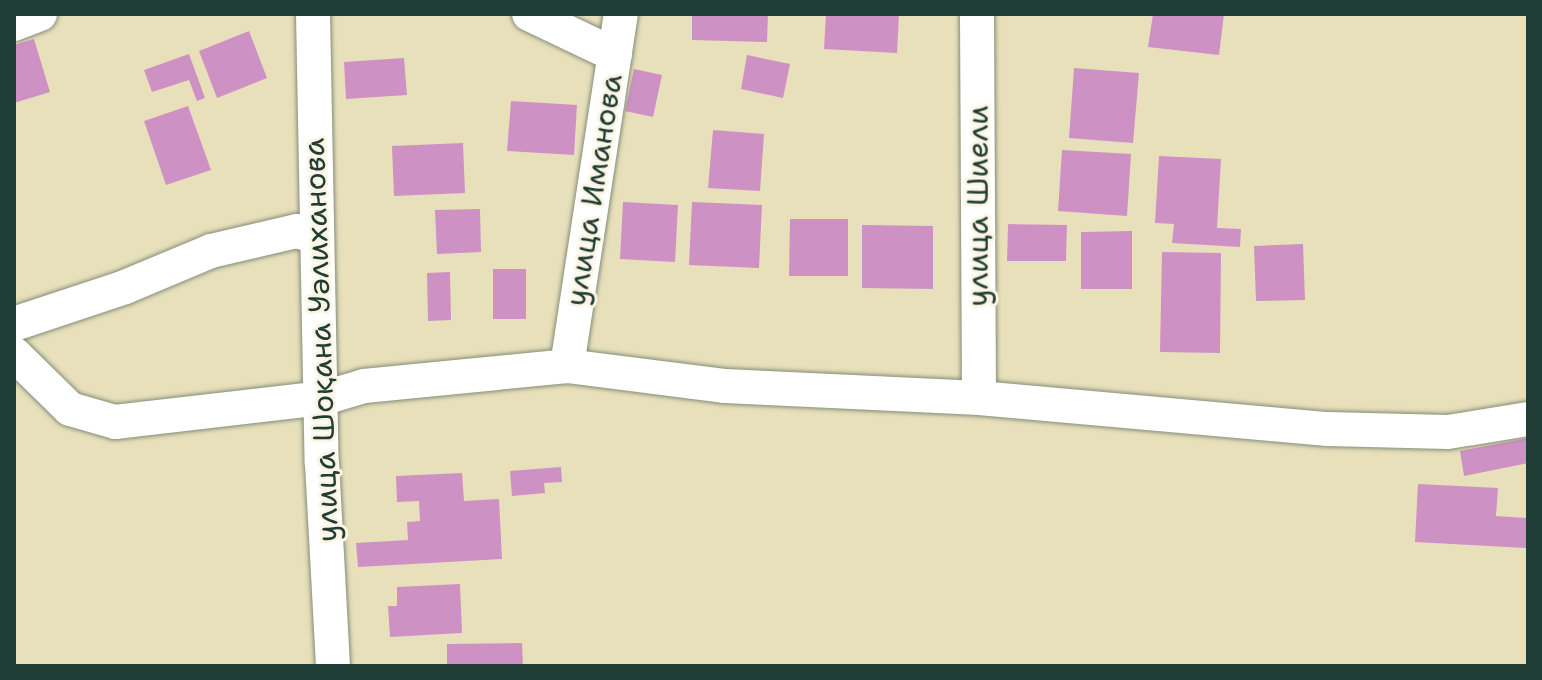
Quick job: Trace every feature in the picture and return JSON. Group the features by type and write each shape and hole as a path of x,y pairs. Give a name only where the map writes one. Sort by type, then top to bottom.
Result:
{"street":[{"path":"14,24 40,14"},
{"name":"улица Шоқана Уәлиханова","path":"313,14 317,237 333,666"},
{"path":"529,14 615,55"},
{"name":"улица Иманова","path":"567,366 621,14"},
{"name":"улица Шиели","path":"977,14 979,398"},
{"path":"14,324 243,241 297,231 317,237"},
{"path":"14,354 70,409 115,422 324,398 364,386 567,366 726,386 979,398 1328,429 1448,432 1528,419"}],"building":[{"path":"692,14 768,14 767,42 692,40"},
{"path":"826,14 899,14 897,53 824,49"},
{"path":"1153,14 1224,14 1219,55 1148,47"},
{"path":"249,31 267,78 217,98 199,51"},
{"path":"34,39 50,92 14,103 14,45"},
{"path":"189,54 205,98 197,101 189,80 152,92 144,70"},
{"path":"747,55 790,64 783,98 741,89"},
{"path":"404,58 407,95 346,99 344,62"},
{"path":"1074,68 1139,73 1133,143 1069,138"},
{"path":"634,69 662,75 653,117 625,111"},
{"path":"511,101 577,105 574,155 507,151"},
{"path":"188,106 211,170 166,185 144,121"},
{"path":"713,130 764,134 760,191 708,188"},
{"path":"463,143 465,193 394,196 392,146"},
{"path":"1062,150 1131,154 1127,216 1058,211"},
{"path":"1159,156 1221,159 1217,228 1241,229 1240,247 1172,243 1174,224 1155,223"},
{"path":"623,202 678,205 675,262 620,259"},
{"path":"692,202 762,205 759,268 689,265"},
{"path":"480,209 481,252 437,254 435,210"},
{"path":"790,219 848,219 848,276 789,276"},
{"path":"1008,224 1067,225 1066,261 1007,261"},
{"path":"862,225 933,226 933,289 862,288"},
{"path":"1132,231 1132,289 1081,289 1081,232"},
{"path":"1303,244 1305,300 1256,301 1254,246"},
{"path":"1162,252 1221,253 1220,353 1160,352"},
{"path":"493,269 526,269 526,319 493,319"},
{"path":"450,272 451,320 428,321 427,273"},
{"path":"1528,438 1528,463 1464,476 1460,451"},
{"path":"561,467 562,482 544,483 545,493 512,496 510,471"},
{"path":"462,473 464,501 499,499 502,559 358,567 356,543 408,540 407,522 420,521 419,501 397,502 396,476"},
{"path":"1418,484 1498,488 1496,516 1528,518 1528,548 1415,542"},
{"path":"460,584 462,633 390,637 388,606 397,606 397,587"},
{"path":"522,643 523,666 447,666 447,644"}]}
